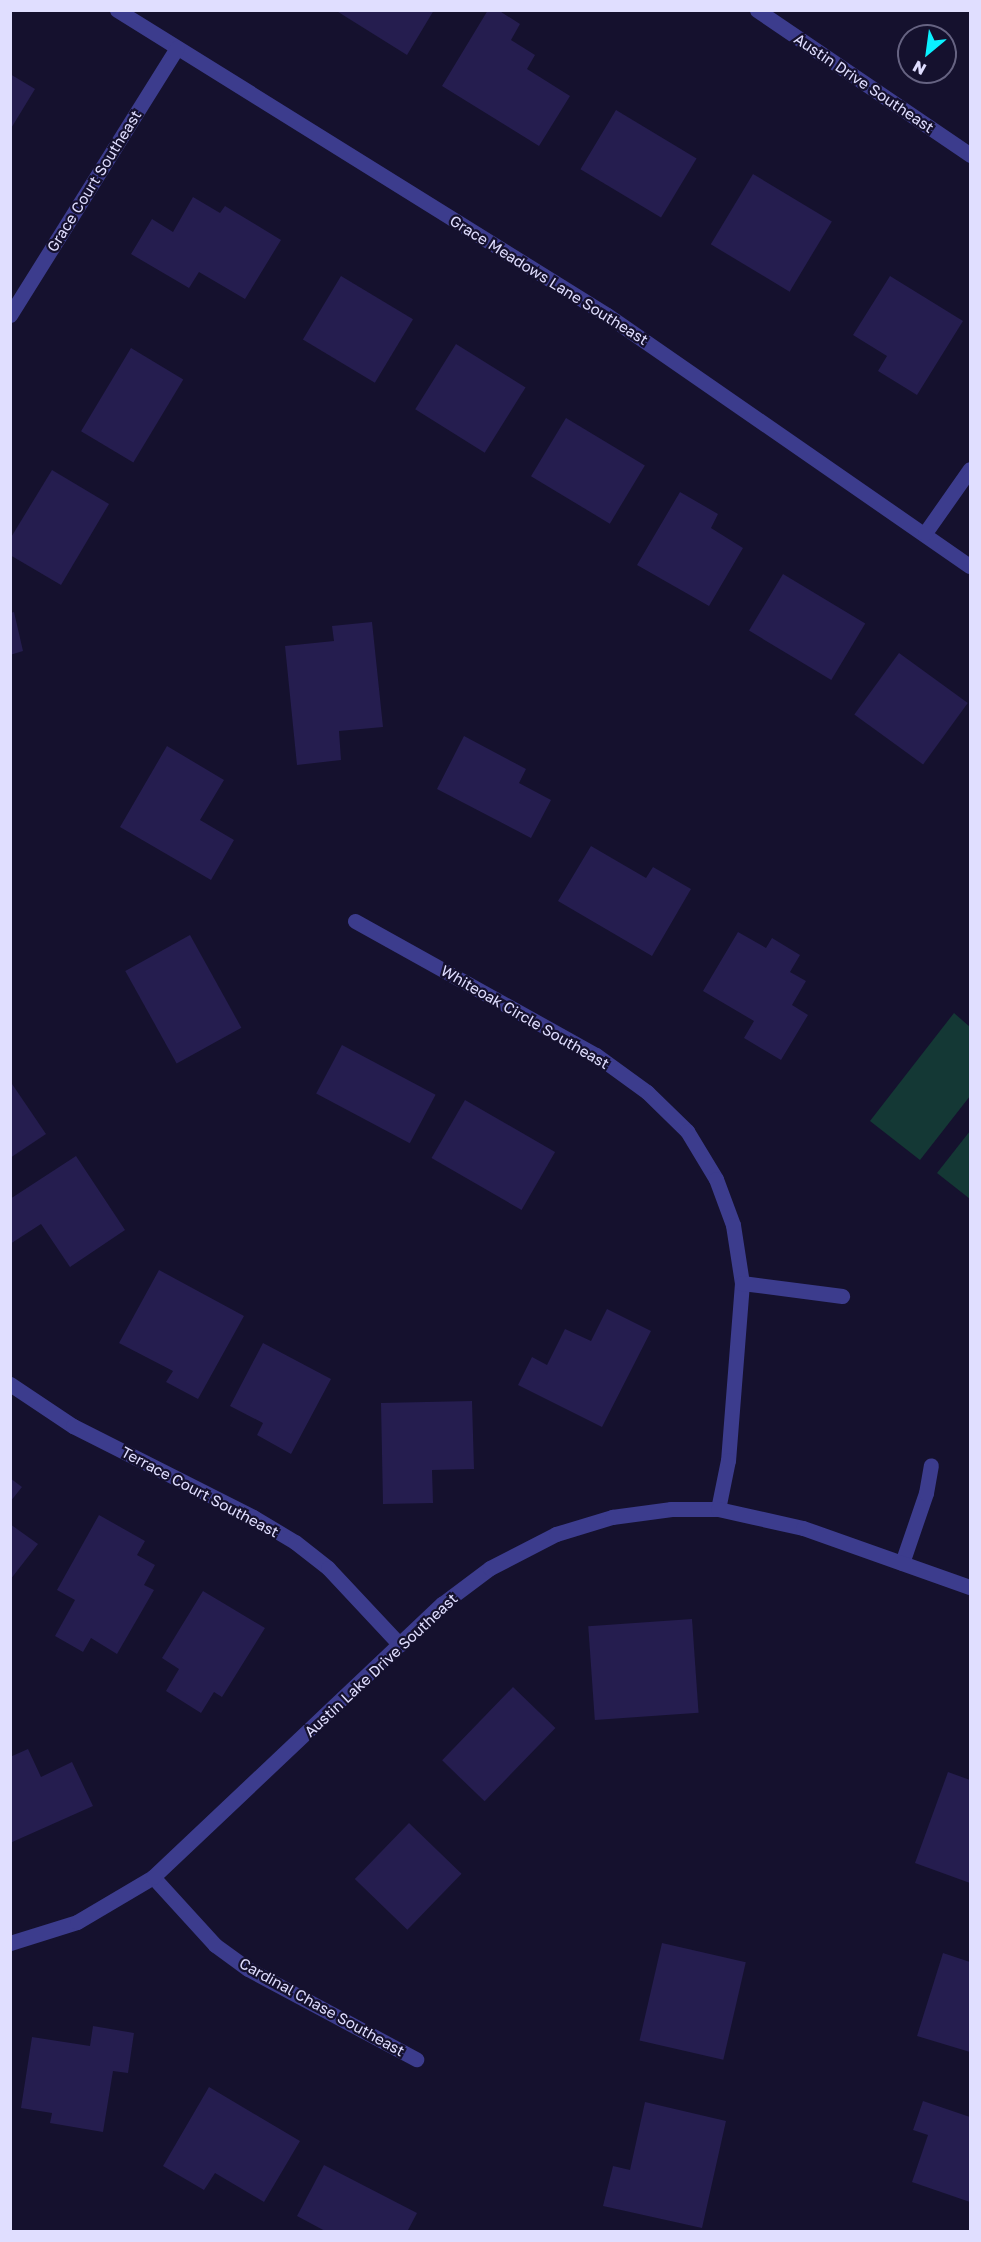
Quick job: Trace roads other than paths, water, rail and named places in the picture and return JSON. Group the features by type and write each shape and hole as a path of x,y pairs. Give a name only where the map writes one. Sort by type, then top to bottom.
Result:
{"street":[{"name":"Grace Meadows Lane Southeast","path":"117,10 607,315 970,566"},
{"name":"Austin Drive Southeast","path":"757,10 970,155"},
{"name":"Grace Court Southeast","path":"10,315 177,48"},
{"path":"925,533 970,469"},
{"name":"Whiteoak Circle Southeast","path":"355,921 596,1055 647,1092 687,1131 716,1179 733,1225 742,1282 728,1460 718,1509"},
{"path":"742,1282 842,1296"},
{"name":"Terrace Court Southeast","path":"10,1384 73,1426 252,1516 295,1542 328,1568 400,1645"},
{"path":"902,1563 926,1493 931,1465"},
{"name":"Austin Lake Drive Southeast","path":"10,1943 77,1922 153,1877 442,1604 490,1568 556,1534 612,1517 671,1509 718,1509 803,1528 970,1587"},
{"name":"Cardinal Chase Southeast","path":"153,1877 215,1945 248,1969 416,2059"}]}
